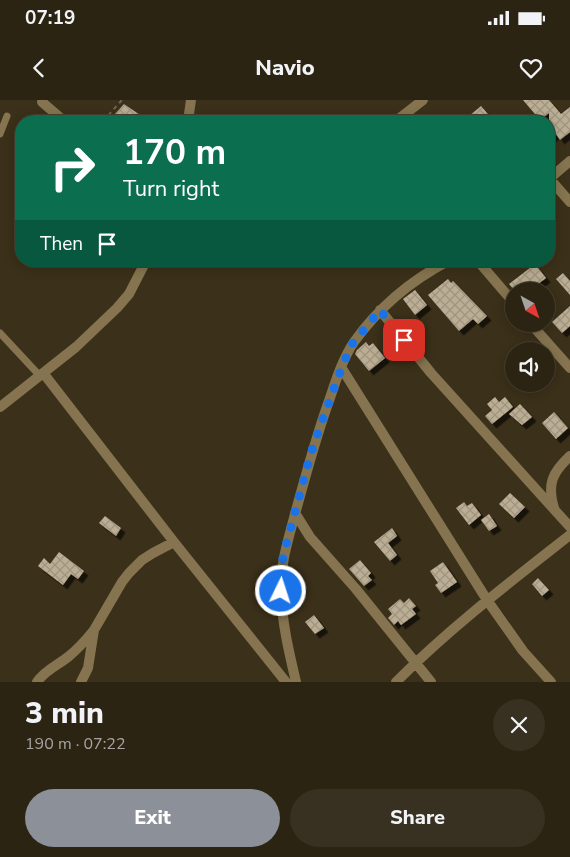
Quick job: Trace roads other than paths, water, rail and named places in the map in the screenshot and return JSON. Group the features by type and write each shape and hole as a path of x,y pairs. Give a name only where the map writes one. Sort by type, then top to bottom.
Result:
{"street":[{"path":"189,115 191,100"},
{"path":"403,115 422,100"},
{"path":"42,102 57,115"},
{"path":"555,174 570,161"},
{"path":"555,186 570,202"},
{"path":"0,407 76,347 117,308 129,294 143,267"},
{"path":"296,682 284,626 281,591 283,556 311,453 352,344 380,310 396,295 437,267"},
{"path":"483,267 505,292"},
{"path":"380,310 431,373 570,526"},
{"path":"538,332 570,368"},
{"path":"342,367 487,600 523,651 551,682"},
{"path":"42,375 286,682"},
{"path":"555,511 550,493 553,477 570,456"},
{"path":"295,513 310,537 356,589 431,682"},
{"path":"396,682 487,600 570,535"},
{"path":"37,682 44,674 69,657 94,630 129,573 153,553 174,542"},
{"path":"82,682 88,668 94,630"}],"lane":[{"path":"0,134 7,116"},
{"path":"0,333 42,375"}]}
